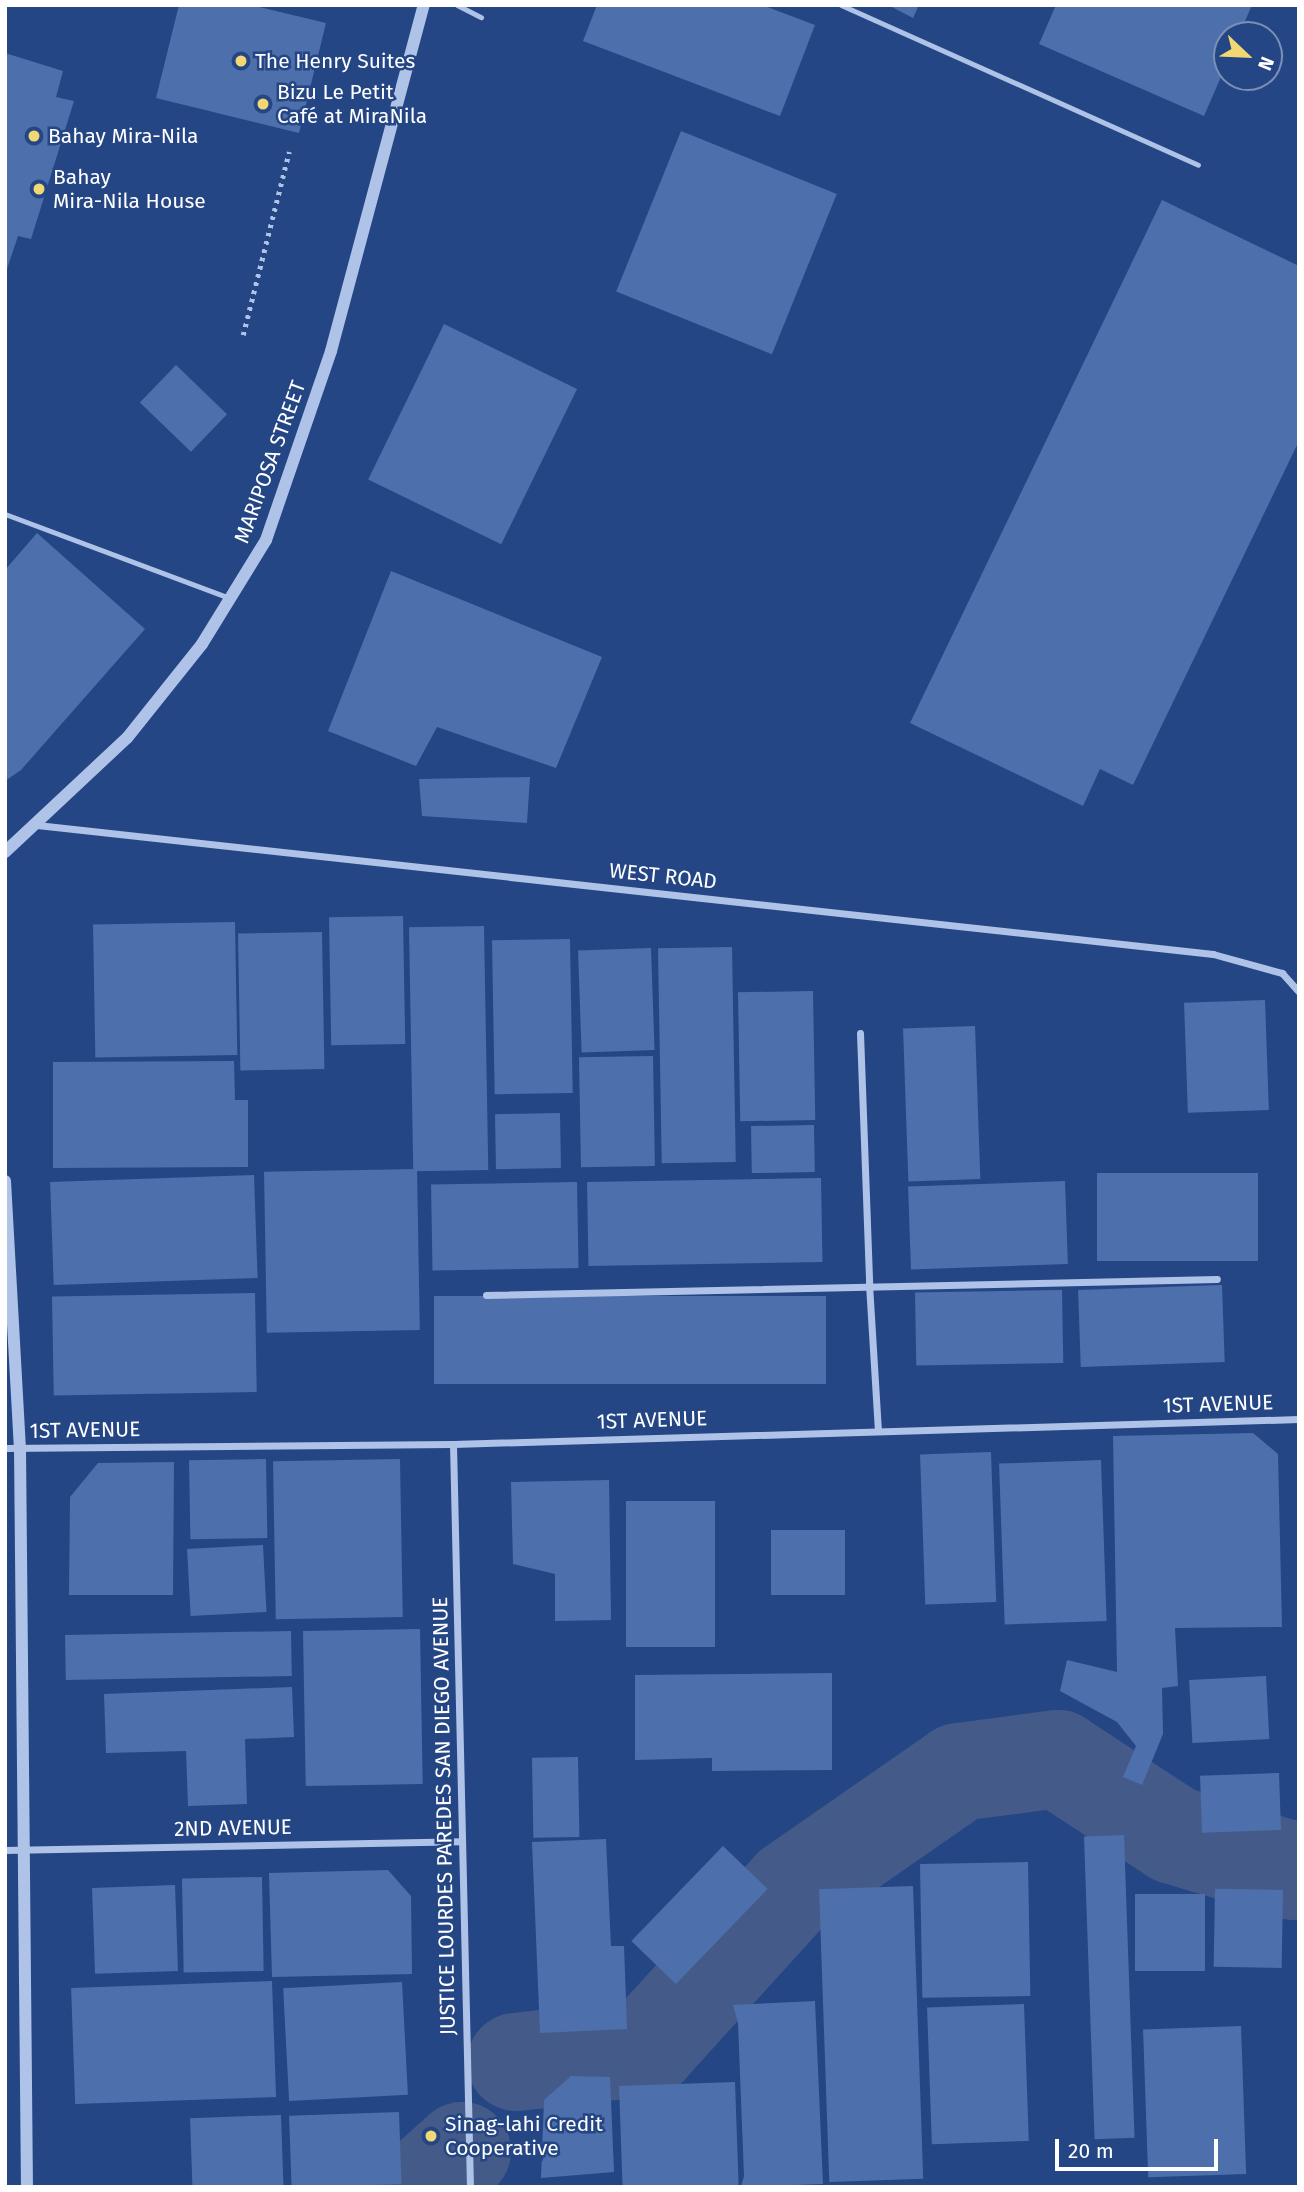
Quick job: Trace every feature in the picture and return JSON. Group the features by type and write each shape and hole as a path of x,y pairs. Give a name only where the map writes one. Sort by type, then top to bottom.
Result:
{"street":[{"name":"MARIPOSA STREET","path":"5,852 37,825 127,738 202,644 266,540 331,351 424,5"},
{"name":"WEST ROAD","path":"37,825 1213,954 1282,973 1299,992"},
{"path":"860,1033 869,1284 878,1431"},
{"path":"5,1181 20,1448 27,2187"},
{"path":"486,1295 869,1284 1217,1279"},
{"name":"1ST AVENUE","path":"5,1448 453,1444 1299,1419"},
{"name":"JUSTICE LOURDES PAREDES SAN DIEGO AVENUE","path":"453,1444 470,2187"},
{"name":"2ND AVENUE","path":"5,1850 461,1841"}],"lane":[{"path":"457,5 481,17"},
{"path":"841,5 1198,165"},
{"path":"5,514 230,598"}],"path":[{"path":"243,335 289,152"}],"building":[{"name":"The Henry Suites","path":"179,5 251,5 326,23 299,133 156,98"},
{"path":"597,5 762,5 815,25 780,116 583,41"},
{"path":"888,5 919,5 913,18"},
{"path":"1056,5 1252,5 1245,21 1213,21 1215,91 1204,116 1039,44"},
{"name":"Bahay Mira-Nila","path":"5,53 63,71 56,97 74,101 31,239 18,236 6,272"},
{"path":"681,131 837,194 772,354 616,291"},
{"path":"1162,200 1299,266 1299,441 1133,785 1100,769 1083,806 910,723"},
{"path":"444,324 577,389 501,544 368,479"},
{"path":"176,365 227,414 191,452 140,402"},
{"path":"37,533 145,629 21,770 5,781 5,570"},
{"path":"391,571 602,657 556,768 437,727 416,766 328,731"},
{"path":"530,777 527,823 422,816 419,779"},
{"path":"403,916 405,1044 331,1045 329,917"},
{"path":"235,922 237,1055 95,1057 93,924"},
{"path":"484,926 488,1170 413,1171 409,927"},
{"path":"322,932 324,1069 240,1070 238,933"},
{"path":"570,939 573,1093 495,1094 492,940"},
{"path":"732,947 736,1162 662,1163 658,948"},
{"path":"651,948 655,1050 582,1052 578,951"},
{"path":"813,991 815,1120 740,1121 738,992"},
{"path":"1265,1000 1269,1110 1188,1113 1184,1003"},
{"path":"975,1026 980,1179 908,1181 903,1029"},
{"path":"653,1056 655,1166 581,1167 579,1057"},
{"path":"234,1061 235,1100 248,1100 248,1167 53,1168 53,1062"},
{"path":"560,1113 561,1168 496,1169 495,1114"},
{"path":"814,1125 815,1172 752,1173 751,1126"},
{"path":"417,1169 420,1330 267,1333 264,1172"},
{"path":"1097,1173 1258,1173 1258,1261 1097,1261"},
{"path":"254,1175 258,1278 54,1285 50,1182"},
{"path":"821,1178 822,1262 589,1266 587,1182"},
{"path":"1065,1181 1068,1264 911,1269 908,1186"},
{"path":"577,1182 579,1268 433,1271 431,1185"},
{"path":"1222,1285 1225,1362 1081,1367 1078,1290"},
{"path":"1062,1290 1063,1363 916,1366 915,1293"},
{"path":"255,1293 257,1392 54,1396 52,1297"},
{"path":"434,1296 826,1296 826,1384 434,1384"},
{"path":"1253,1433 1278,1454 1282,1627 1175,1628 1178,1686 1162,1688 1163,1734 1142,1785 1123,1777 1136,1746 1117,1722 1060,1691 1067,1660 1117,1672 1113,1436"},
{"path":"991,1452 996,1602 925,1604 920,1454"},
{"path":"266,1459 267,1538 190,1539 189,1460"},
{"path":"400,1459 403,1617 276,1619 273,1461"},
{"path":"1101,1460 1107,1621 1005,1624 999,1464"},
{"path":"174,1462 173,1595 69,1595 70,1497 98,1463"},
{"path":"609,1480 611,1620 555,1621 555,1574 513,1564 511,1482"},
{"path":"626,1501 715,1501 715,1647 626,1647"},
{"path":"771,1530 845,1530 845,1595 771,1595"},
{"path":"263,1545 267,1612 191,1616 187,1549"},
{"path":"420,1629 423,1784 306,1786 303,1631"},
{"path":"291,1631 292,1676 66,1680 65,1635"},
{"path":"832,1673 832,1770 712,1771 712,1758 635,1760 635,1675"},
{"path":"1266,1676 1269,1739 1192,1743 1189,1680"},
{"path":"292,1687 294,1737 245,1739 247,1804 188,1806 186,1751 106,1753 104,1694"},
{"path":"578,1757 579,1837 533,1838 532,1758"},
{"path":"1279,1773 1281,1830 1202,1833 1200,1776"},
{"path":"1124,1835 1135,2138 1095,2139 1084,1836"},
{"path":"606,1839 611,1946 624,1946 627,2029 540,2033 532,1842"},
{"path":"723,1846 768,1889 676,1984 631,1941"},
{"path":"1028,1862 1030,1996 922,1998 920,1864"},
{"path":"388,1870 411,1896 412,1974 272,1977 269,1873"},
{"path":"262,1877 264,1971 184,1972 182,1878"},
{"path":"175,1885 178,1971 95,1974 92,1888"},
{"path":"913,1886 923,2179 829,2182 819,1889"},
{"path":"1215,1889 1283,1890 1282,1968 1214,1967"},
{"path":"1135,1894 1205,1894 1205,1971 1135,1971"},
{"path":"272,1981 276,2097 75,2104 71,1988"},
{"path":"402,1982 408,2095 289,2101 283,1988"},
{"path":"815,2001 823,2184 741,2187 744,2176 738,2023 733,2005"},
{"path":"1024,2004 1029,2141 932,2144 927,2007"},
{"path":"1241,2026 1246,2174 1148,2177 1143,2029"},
{"path":"571,2076 610,2077 614,2172 541,2178 544,2100"},
{"path":"735,2082 739,2187 623,2187 619,2086"},
{"path":"399,2112 402,2184 292,2187 289,2116"},
{"path":"281,2115 283,2185 192,2187 190,2118"}],"waterway":[{"path":"516,2062 648,2047 792,1888 959,1772 1058,1759 1174,1835 1294,1871 1299,1869"},
{"path":"422,2187 462,2151"}],"place":[{"name":"The Henry Suites","path":"241,61"},
{"name":"Bizu Le Petit Café at MiraNila","path":"263,104"},
{"name":"Bahay Mira-Nila","path":"34,136"},
{"name":"Bahay Mira-Nila House","path":"39,189"},
{"name":"Sinag-lahi Credit Cooperative","path":"431,2136"}]}
